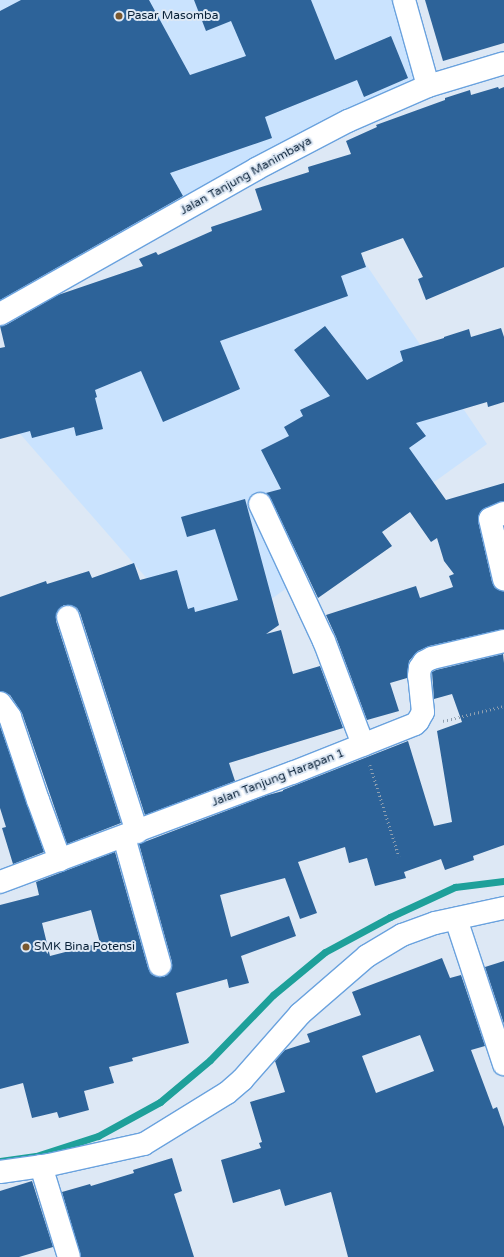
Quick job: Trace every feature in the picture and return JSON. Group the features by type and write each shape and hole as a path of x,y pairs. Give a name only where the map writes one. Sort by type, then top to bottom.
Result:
{"street":[{"path":"404,0 428,86"},
{"name":"Jalan Tanjung Manimbaya","path":"0,314 256,169 348,121 428,86 504,63"},
{"path":"260,504 324,641 363,745"},
{"path":"504,513 490,519 504,580"},
{"path":"68,617 130,834 160,964"},
{"path":"418,721 423,712 420,668 424,662 432,658 504,641"},
{"path":"0,704 10,717 60,860"},
{"name":"Jalan Tanjung Harapan 1","path":"0,882 363,745 418,721"},
{"path":"0,1172 41,1166 136,1147 154,1139 227,1093 242,1080 300,1014 367,956 402,935 443,920 456,919 504,908"},
{"path":"456,919 504,1064"},
{"path":"41,1166 69,1257"}],"path":[{"path":"418,721 434,722 456,719 504,706"},
{"path":"363,745 398,856"}],"shaded area":[{"name":"Pasar Masomba","path":"0,0 394,0 415,80 0,308"},
{"path":"320,196 487,444 206,646 0,411 0,354"}],"building":[{"name":"Pasar Masomba","path":"21,0 149,0 190,75 246,56 231,21 206,31 194,0 311,0 335,60 391,36 408,78 364,97 357,80 265,117 272,138 170,173 183,196 0,300 0,11"},
{"path":"425,0 504,0 504,43 443,61"},
{"path":"498,87 499,89 504,87 504,267 426,300 418,279 423,277 403,238 361,253 366,267 341,276 348,296 220,341 240,389 163,422 141,371 95,390 97,397 95,398 103,429 76,436 74,427 32,438 30,431 0,439 0,348 5,347 0,326 6,325 58,295 143,266 139,259 156,252 158,255 212,231 211,227 262,210 255,189 309,172 308,167 351,154 346,141 377,127 376,125 445,100 445,98 470,90 471,95"},
{"path":"325,326 367,380 403,361 400,351 469,329 471,337 501,328 504,337 504,402 488,407 487,402 416,423 426,436 409,448 446,500 504,483 504,501 481,511 478,521 492,582 495,588 504,591 504,629 429,646 418,651 409,661 407,678 390,683 399,711 367,720 336,637 326,615 416,586 420,598 453,587 449,576 454,574 444,561 437,538 431,542 410,512 382,532 392,546 318,598 271,499 266,493 281,489 261,450 289,436 284,427 303,416 300,410 330,396 294,350"},
{"path":"245,499 279,625 266,634 281,630 293,674 320,666 343,728 229,763 235,781 145,815 80,613 77,608 71,605 64,605 56,614 56,621 121,823 67,844 22,713 10,695 0,691 0,597 46,581 47,584 89,571 92,578 134,563 140,580 177,570 188,609 194,607 195,612 238,600 215,529 187,537 181,517"},
{"path":"503,654 504,845 473,856 474,860 445,870 441,859 404,872 406,878 375,886 367,858 349,863 345,847 298,862 317,913 300,919 285,878 220,895 231,937 289,916 296,936 241,956 249,983 229,988 227,979 176,993 189,1043 132,1058 133,1061 109,1067 114,1083 84,1091 89,1110 59,1118 57,1112 32,1118 23,1083 0,1089 0,905 39,895 36,882 115,852 148,968 151,974 157,977 164,977 172,968 172,962 139,844 268,795 283,791 408,741 434,826 452,822 437,731 462,722 452,694 434,699 432,672","holes":["91,910 100,943 50,956 42,923"]},
{"path":"0,726 44,852 13,864 2,828 6,827 0,808"},
{"path":"442,958 450,978 461,975 485,1046 471,1050 493,1109 497,1107 504,1127 504,1257 348,1257 331,1192 285,1206 280,1189 233,1203 221,1160 261,1148 259,1143 262,1142 250,1102 285,1092 275,1061 285,1050 310,1042 307,1034 361,1015 352,992","holes":["420,1035 434,1071 376,1093 362,1056"]},
{"path":"504,961 504,1024 485,967"},
{"path":"172,1158 182,1191 174,1194 194,1257 81,1257 62,1192 90,1184 91,1186 134,1173 133,1170"},
{"path":"32,1181 53,1247 19,1257 0,1257 0,1191"}],"waterway":[{"path":"0,1161 36,1156 98,1136 160,1102 210,1060 273,995 325,952 390,917 455,887 504,881"}],"place":[{"name":"Pasar Masomba","path":"119,16"},
{"name":"SMK Bina Potensi","path":"26,947"}]}
